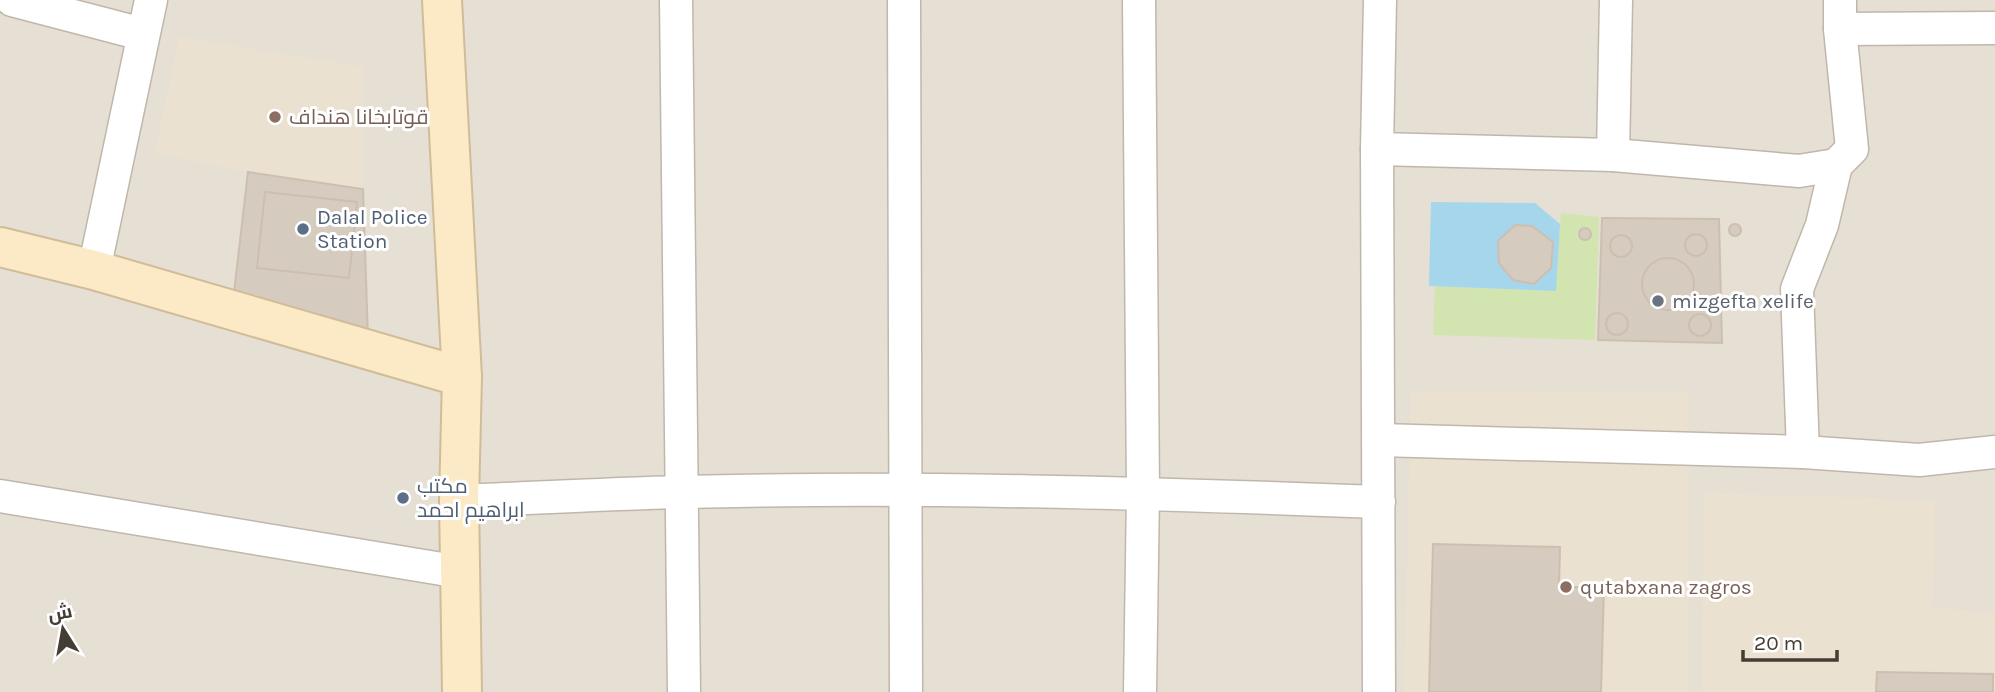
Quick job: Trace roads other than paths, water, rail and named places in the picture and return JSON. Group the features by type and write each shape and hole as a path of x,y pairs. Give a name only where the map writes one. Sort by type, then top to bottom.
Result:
{"main road":[{"path":"442,0 462,377 459,501 462,692"},
{"path":"0,247 94,270 462,377"}],"street":[{"path":"12,0 142,34"},
{"path":"94,270 151,0"},
{"path":"676,0 684,692"},
{"path":"904,0 906,692"},
{"path":"1139,0 1143,493 1140,692"},
{"path":"1379,692 1377,149 1380,0"},
{"path":"1613,155 1616,0"},
{"path":"1377,149 1613,155 1799,171 1836,164 1852,149 1840,15 1995,28"},
{"path":"1803,452 1797,289 1822,225 1836,164"},
{"path":"1380,440 1803,452 1919,460 1995,452"},
{"path":"459,501 682,492 904,492 1143,493 1379,502"},
{"path":"0,496 460,572"}],"water":[{"path":"1431,202 1535,203 1560,224 1556,291 1429,286"}],"place":[{"name":"قوتابخانا هنداف","path":"275,117"},
{"name":"Dalal Police Station","path":"303,229"},
{"name":"mizgefta xelife","path":"1658,301"},
{"name":"مكتب ابراهيم احمد","path":"403,498"},
{"name":"qutabxana zagros","path":"1566,587"}]}
